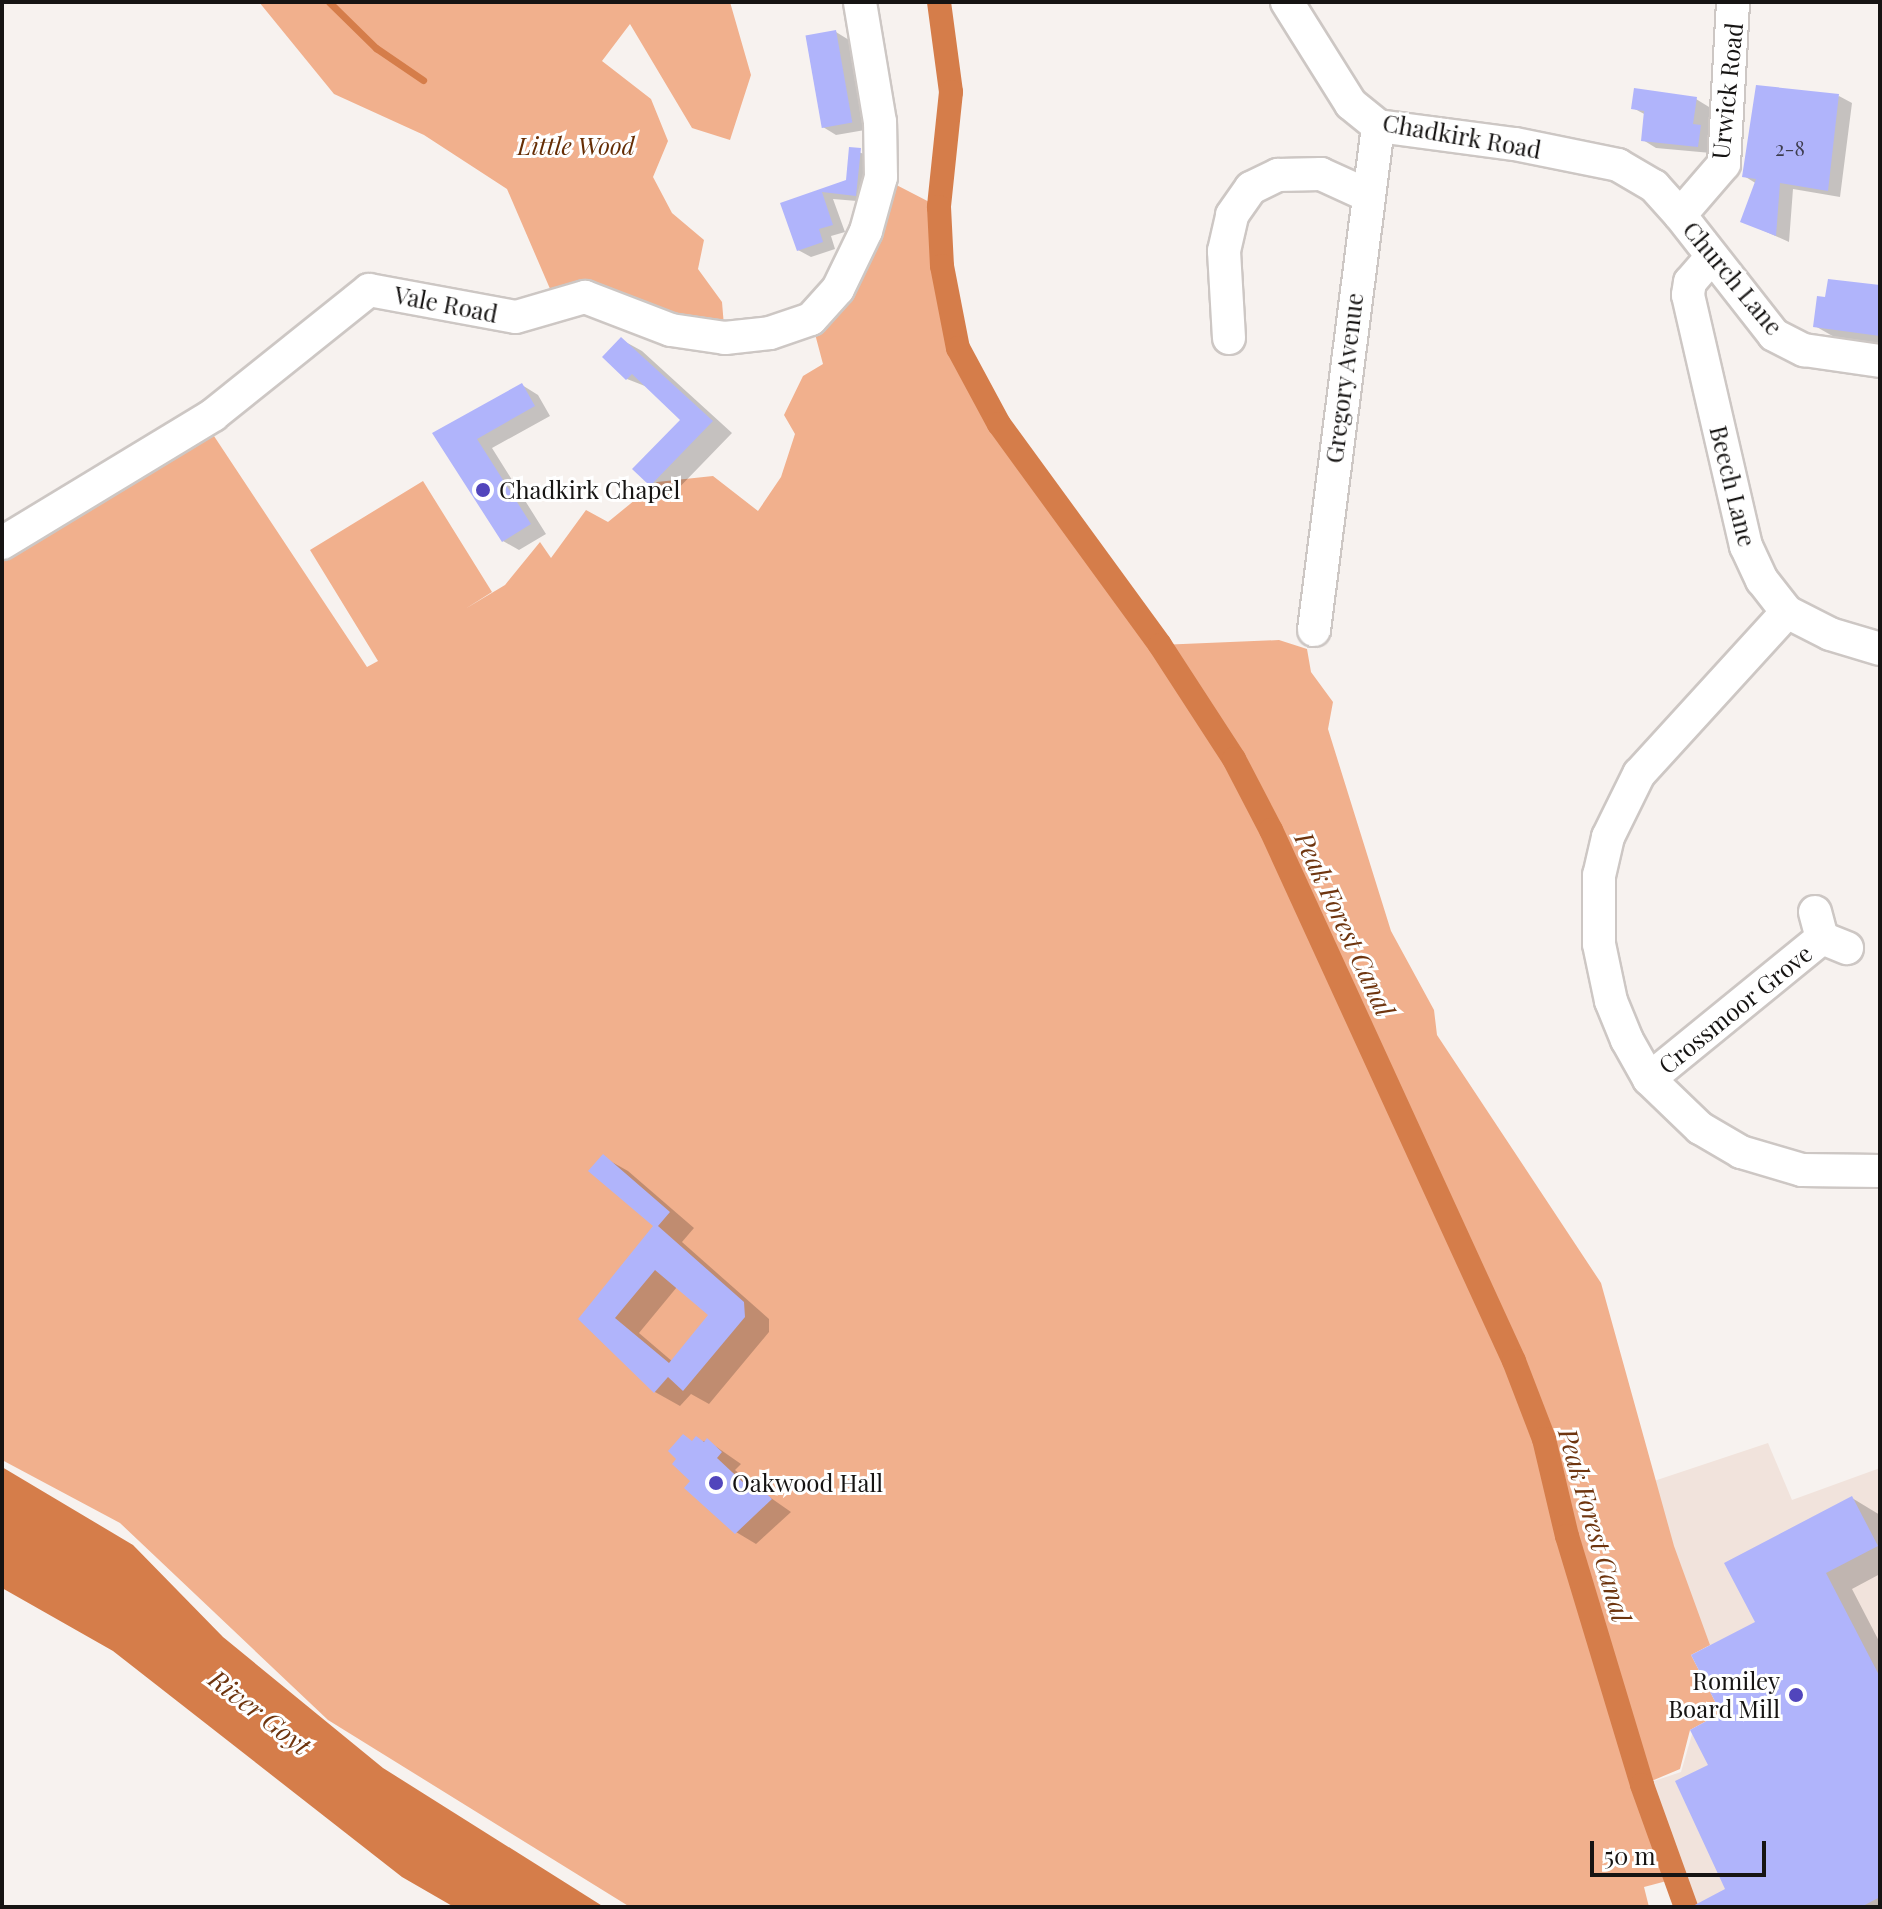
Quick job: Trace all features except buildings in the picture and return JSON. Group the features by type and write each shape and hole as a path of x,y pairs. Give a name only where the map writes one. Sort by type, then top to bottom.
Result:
{"street":[{"name":"Vale Road","path":"2,543 213,415 369,290 516,317 585,297 671,330 725,338 770,333 811,319 838,289 866,231 881,177 880,122 860,2"},
{"name":"Chadkirk Road","path":"1287,2 1351,104 1378,126 1515,144 1618,165 1654,186 1680,215"},
{"name":"Urwick Road","path":"1680,215 1724,164 1733,2"},
{"name":"Gregory Avenue","path":"1314,630 1378,126"},
{"path":"1229,338 1224,251 1232,215 1251,188 1278,175 1321,174 1367,195"},
{"name":"Church Lane","path":"1680,215 1710,259 1774,335 1804,350 1880,361"},
{"name":"Beech Lane","path":"1710,259 1690,282 1693,322 1746,546 1762,580 1787,612 1830,634 1880,649"},
{"path":"1787,612 1639,774 1608,837 1599,875 1601,958 1611,1001 1649,1079 1700,1128 1741,1152 1802,1170 1880,1171"},
{"name":"Crossmoor Grove","path":"1649,1079 1828,933"}],"shaded area":[{"name":"Romiley Board Mill","path":"1768,1443 1792,1500 1880,1468 1880,1907 1691,1907 1677,1861 1642,1785 1681,1772 1693,1731 1727,1715 1712,1655 1645,1484"}],"green space":[{"name":"Little Wood","path":"259,2 730,2 751,75 730,140 692,128 630,24 602,61 651,99 668,141 653,177 672,213 704,240 698,269 722,302 725,338 557,305 507,189 424,135 334,94"},
{"path":"881,177 939,207 942,266 958,348 974,382 1053,503 1159,645 1279,640 1307,649 1311,672 1333,702 1328,729 1391,931 1434,1010 1437,1035 1601,1283 1674,1546 1710,1645 1691,1655 1721,1713 1690,1730 1680,1769 1642,1785 1678,1878 1644,1887 1649,1907 630,1907 328,1720 120,1523 2,1460 2,555 212,433 367,667 378,661 310,550 423,481 492,592 465,609 505,585 540,542 551,558 586,510 608,522 657,482 713,476 758,511 781,477 795,434 784,415 803,376 823,364 811,319"}],"water":[{"name":"River Goyt","path":"2,1467 133,1545 223,1637 383,1768 604,1907 454,1907 402,1877 113,1651 2,1588"}],"waterway":[{"path":"329,2 376,48 423,80"},
{"name":"Peak Forest Canal","path":"939,2 951,92 939,207 942,266 958,348 999,424 1160,645 1234,759 1271,830 1514,1361 1544,1439 1567,1536 1642,1785 1686,1907"}],"place":[{"name":"Chadkirk Chapel","path":"483,490"},
{"name":"Oakwood Hall","path":"716,1483"},
{"name":"Romiley Board Mill","path":"1796,1695"}]}
